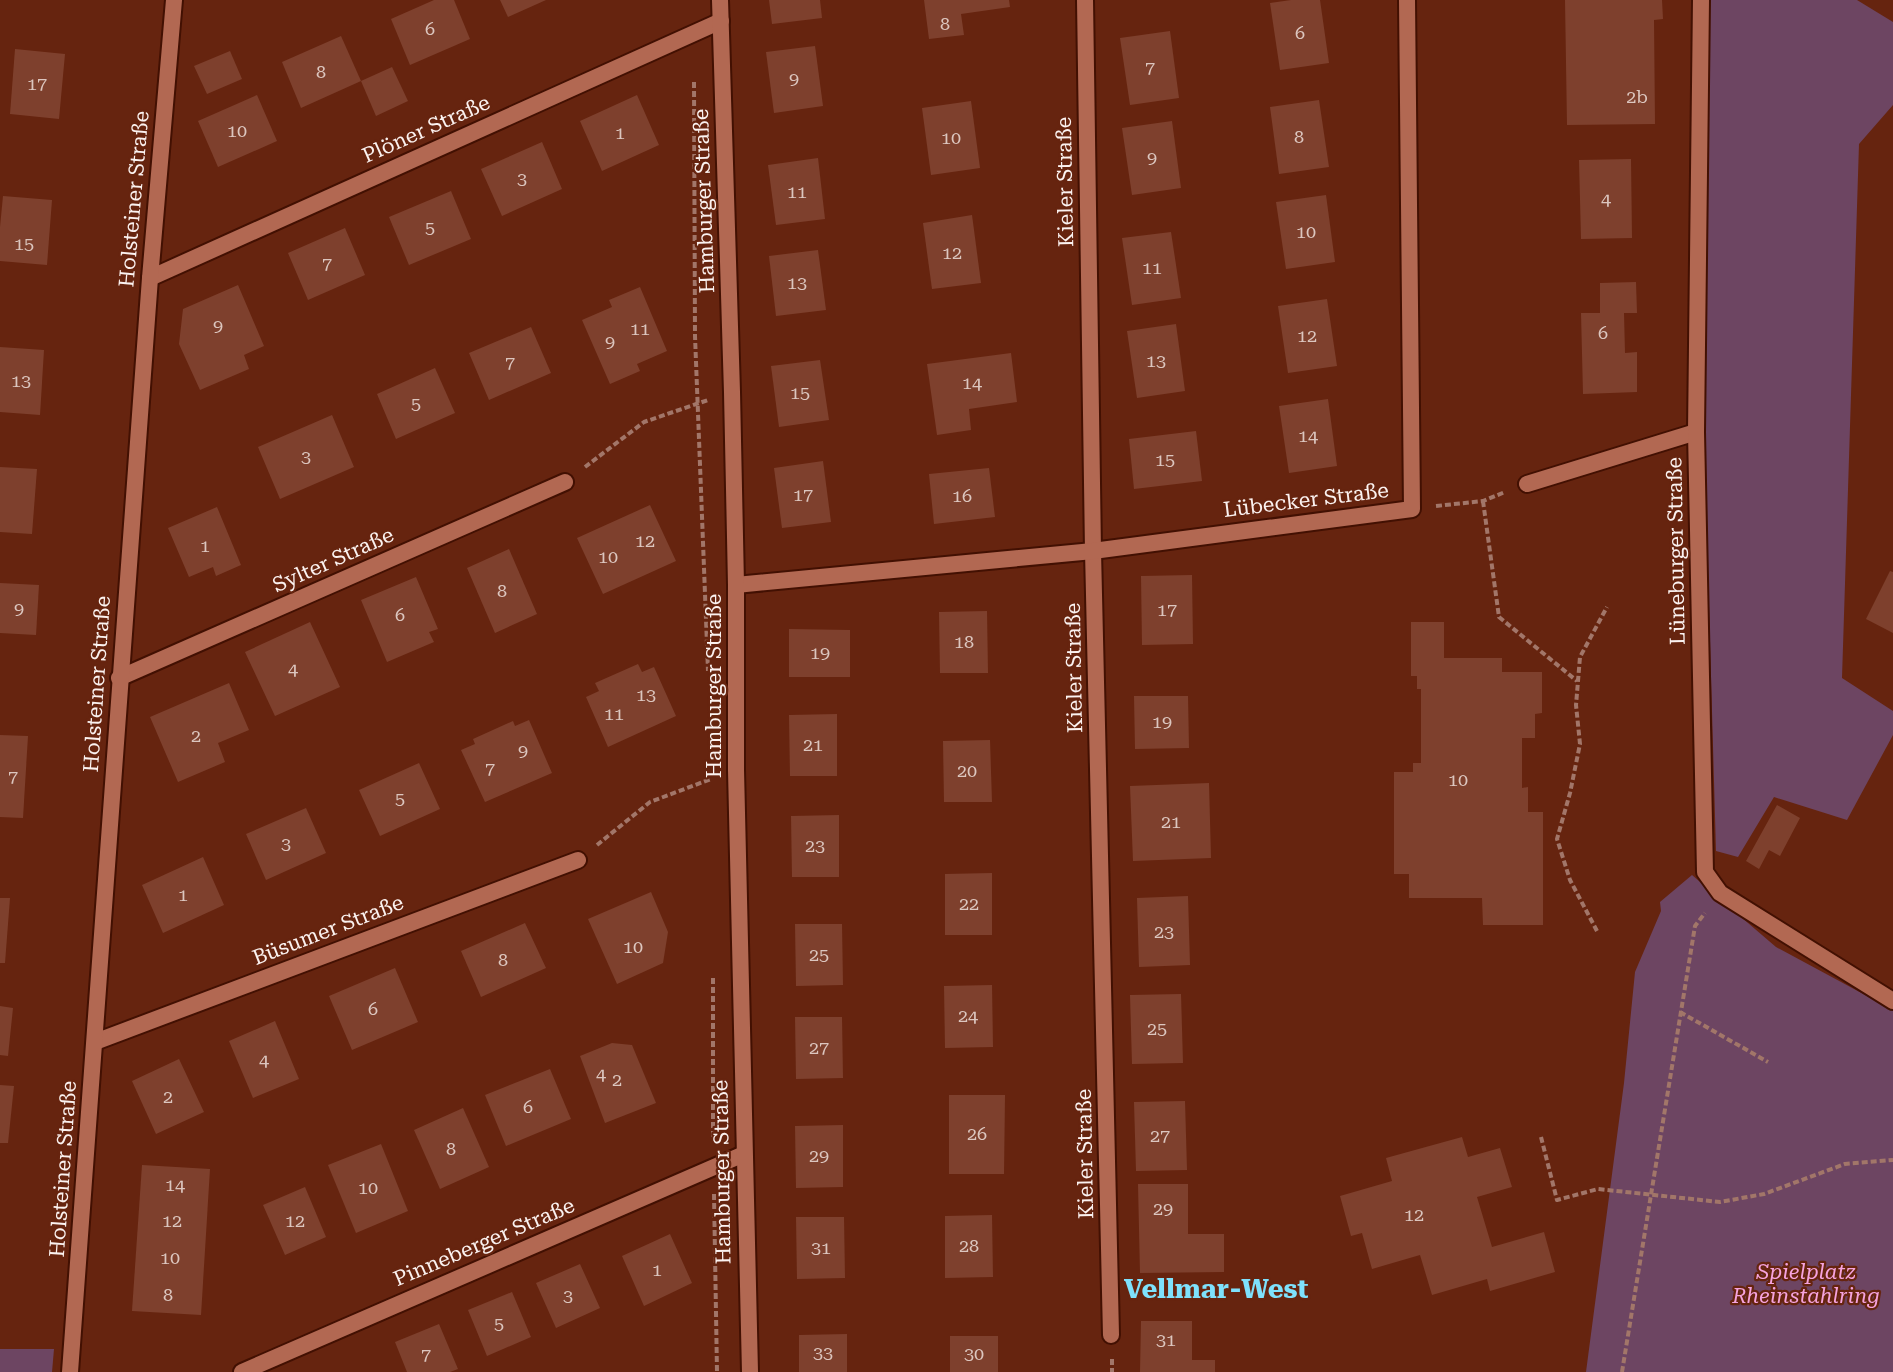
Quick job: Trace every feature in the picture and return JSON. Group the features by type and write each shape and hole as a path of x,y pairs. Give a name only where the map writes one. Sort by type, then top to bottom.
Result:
{"street":[{"name":"Holsteiner Straße","path":"70,1372 150,278 174,0"},
{"name":"Hamburger Straße","path":"720,0 732,392 736,585 736,770 750,1372"},
{"name":"Kieler Straße","path":"1085,0 1111,1335"},
{"name":"Lübecker Straße","path":"736,585 1094,551 1412,509 1407,0"},
{"name":"Lüneburger Straße","path":"1701,0 1696,432 1705,872 1720,893 1893,1001"},
{"name":"Plöner Straße","path":"150,278 721,21"},
{"path":"1527,484 1696,432"},
{"name":"Sylter Straße","path":"120,678 565,482"},
{"name":"Büsumer Straße","path":"95,1042 578,860"},
{"name":"Pinneberger Straße","path":"242,1372 744,1154"}],"path":[{"path":"694,80 695,336 708,673"},
{"path":"565,482 644,422 732,392"},
{"path":"1412,509 1483,501 1527,484"},
{"path":"1483,501 1499,617 1578,681"},
{"path":"1597,931 1570,879 1557,839 1570,793 1580,744 1576,705 1580,657 1607,607"},
{"path":"578,860 650,802 736,770"},
{"path":"711,779 712,790"},
{"path":"1622,1372 1695,926 1720,893"},
{"path":"712,967 717,1372"},
{"path":"1680,1012 1768,1062"},
{"path":"1541,1137 1557,1200 1598,1189 1720,1202 1764,1194 1845,1164 1893,1160"}],"green space":[{"path":"1710,0 1857,0 1893,22 1893,105 1859,144 1842,678 1893,711 1893,735 1847,820 1774,797 1738,857 1716,851 1704,432"},
{"name":"Spielplatz Rheinstahlring","path":"1692,875 1776,947 1893,1010 1893,1372 1586,1372 1624,1083 1635,972 1661,911 1660,902"},
{"path":"0,1349 54,1349 52,1372 0,1372"}],"building":[{"path":"434,0 454,0 470,39 410,65 391,19"},
{"path":"500,0 546,0 508,17"},
{"path":"769,0 820,0 822,18 772,24"},
{"path":"924,0 1009,0 1010,7 961,14 964,35 929,39"},
{"path":"1320,0 1329,63 1280,70 1270,3"},
{"path":"1565,0 1662,0 1663,19 1654,20 1655,124 1567,125"},
{"path":"1170,31 1179,98 1130,105 1120,38"},
{"path":"341,36 361,81 301,108 282,62"},
{"path":"815,46 823,106 774,113 766,52"},
{"path":"15,49 65,54 59,119 10,114"},
{"path":"230,51 242,79 207,94 194,66"},
{"path":"392,67 408,101 376,116 361,81"},
{"path":"257,95 277,141 218,167 198,121"},
{"path":"637,95 659,145 602,171 580,121"},
{"path":"1319,100 1329,167 1279,174 1270,107"},
{"path":"971,101 980,168 931,175 922,108"},
{"path":"1172,121 1181,188 1132,195 1122,128"},
{"path":"542,142 562,189 502,216 481,169"},
{"path":"818,158 825,219 776,225 768,165"},
{"path":"1631,159 1632,238 1581,239 1579,160"},
{"path":"451,191 471,239 409,265 389,217"},
{"path":"1326,195 1335,262 1286,269 1276,202"},
{"path":"3,196 52,200 47,265 0,261"},
{"path":"972,215 981,283 932,289 923,223"},
{"path":"345,228 365,275 308,300 288,253"},
{"path":"1171,232 1181,298 1132,305 1122,238"},
{"path":"818,250 826,310 776,316 769,256"},
{"path":"1636,282 1637,313 1624,313 1625,353 1637,352 1637,392 1583,394 1581,313 1600,313 1600,283"},
{"path":"238,285 264,346 244,355 249,369 200,390 179,344 183,309"},
{"path":"640,287 667,351 637,364 640,371 610,384 582,320 612,307 609,300"},
{"path":"1327,299 1337,366 1288,373 1278,306"},
{"path":"1176,324 1185,391 1137,398 1127,331"},
{"path":"531,327 551,373 489,400 469,353"},
{"path":"0,347 44,350 40,415 0,412"},
{"path":"1011,353 1017,402 969,409 971,430 937,435 927,364"},
{"path":"820,360 829,420 779,427 771,366"},
{"path":"435,368 455,413 396,439 377,394"},
{"path":"1328,399 1337,466 1289,473 1279,406"},
{"path":"332,415 354,467 280,499 258,447"},
{"path":"1196,431 1202,481 1134,489 1129,439"},
{"path":"823,461 831,522 782,528 774,468"},
{"path":"0,467 37,469 32,534 0,532"},
{"path":"989,468 995,517 934,524 929,474"},
{"path":"650,505 676,561 603,594 577,538"},
{"path":"217,507 241,565 216,576 213,567 189,577 168,528"},
{"path":"509,549 537,614 495,633 467,568"},
{"path":"1890,571 1893,572 1893,633 1866,619"},
{"path":"1192,575 1193,644 1142,645 1141,576"},
{"path":"416,577 438,629 429,632 434,642 387,662 361,600"},
{"path":"0,583 39,585 36,635 0,633"},
{"path":"987,611 988,673 940,673 939,612"},
{"path":"310,622 340,687 275,716 245,652"},
{"path":"1411,622 1444,622 1444,658 1502,658 1502,672 1542,672 1542,713 1535,714 1535,738 1522,738 1522,788 1528,787 1528,812 1543,812 1543,925 1483,925 1482,898 1409,898 1409,874 1394,874 1394,772 1413,772 1413,763 1421,763 1421,689 1417,689 1417,676 1411,676"},
{"path":"789,629 850,630 850,677 789,677"},
{"path":"638,664 642,672 654,667 676,716 608,747 586,697 599,691 595,683"},
{"path":"229,683 249,730 218,743 225,762 178,782 150,717"},
{"path":"1134,696 1188,696 1189,748 1135,749"},
{"path":"837,714 837,776 790,776 789,715"},
{"path":"529,720 552,773 485,802 461,750 475,744 473,739 513,721 515,726"},
{"path":"0,735 28,736 23,818 0,817"},
{"path":"990,740 992,802 944,802 943,741"},
{"path":"419,763 440,809 380,836 359,790"},
{"path":"1209,783 1211,858 1133,861 1130,786"},
{"path":"1777,805 1800,818 1780,856 1769,850 1759,869 1746,861"},
{"path":"306,808 326,853 266,880 246,834"},
{"path":"839,815 839,877 792,877 791,816"},
{"path":"203,857 224,905 163,933 142,885"},
{"path":"992,873 992,935 945,935 945,874"},
{"path":"651,892 668,932 663,963 617,984 588,919"},
{"path":"1188,896 1190,965 1139,967 1137,898"},
{"path":"0,898 10,898 5,963 0,963"},
{"path":"525,923 546,968 481,997 461,951"},
{"path":"795,924 842,924 843,985 796,986"},
{"path":"395,968 418,1022 352,1050 329,996"},
{"path":"992,985 993,1047 945,1048 944,986"},
{"path":"1181,994 1183,1063 1132,1064 1130,995"},
{"path":"0,1006 13,1008 8,1056 0,1055"},
{"path":"795,1017 842,1017 843,1078 796,1079"},
{"path":"275,1021 299,1079 253,1098 229,1041"},
{"path":"612,1043 632,1045 656,1103 605,1123 580,1056"},
{"path":"179,1059 204,1112 156,1134 132,1081"},
{"path":"550,1069 571,1119 506,1146 485,1095"},
{"path":"0,1085 14,1086 8,1143 0,1143"},
{"path":"949,1095 1005,1095 1004,1174 949,1174"},
{"path":"1185,1101 1187,1170 1136,1171 1134,1102"},
{"path":"463,1108 489,1167 440,1189 414,1130"},
{"path":"843,1125 843,1187 796,1188 795,1126"},
{"path":"1462,1137 1468,1157 1500,1148 1512,1187 1477,1197 1492,1247 1544,1232 1555,1272 1490,1291 1487,1279 1432,1295 1420,1255 1372,1269 1362,1233 1351,1236 1340,1196 1392,1181 1386,1158"},
{"path":"381,1144 408,1211 356,1233 328,1165"},
{"path":"142,1165 210,1169 201,1315 132,1311"},
{"path":"1138,1184 1188,1184 1188,1234 1224,1234 1224,1272 1140,1273"},
{"path":"305,1187 326,1237 285,1255 263,1205"},
{"path":"992,1215 993,1277 945,1278 945,1216"},
{"path":"796,1217 844,1217 845,1278 797,1279"},
{"path":"670,1234 692,1283 644,1306 622,1256"},
{"path":"580,1264 600,1308 556,1328 536,1283"},
{"path":"512,1292 531,1337 487,1356 468,1310"},
{"path":"1141,1321 1192,1321 1192,1360 1215,1360 1215,1372 1140,1372"},
{"path":"439,1324 458,1369 450,1372 407,1372 395,1342"},
{"path":"847,1334 847,1372 799,1372 799,1335"},
{"path":"950,1336 998,1336 998,1372 950,1372"}],"district":[{"name":"Vellmar-West","path":"1216,1289"}]}
